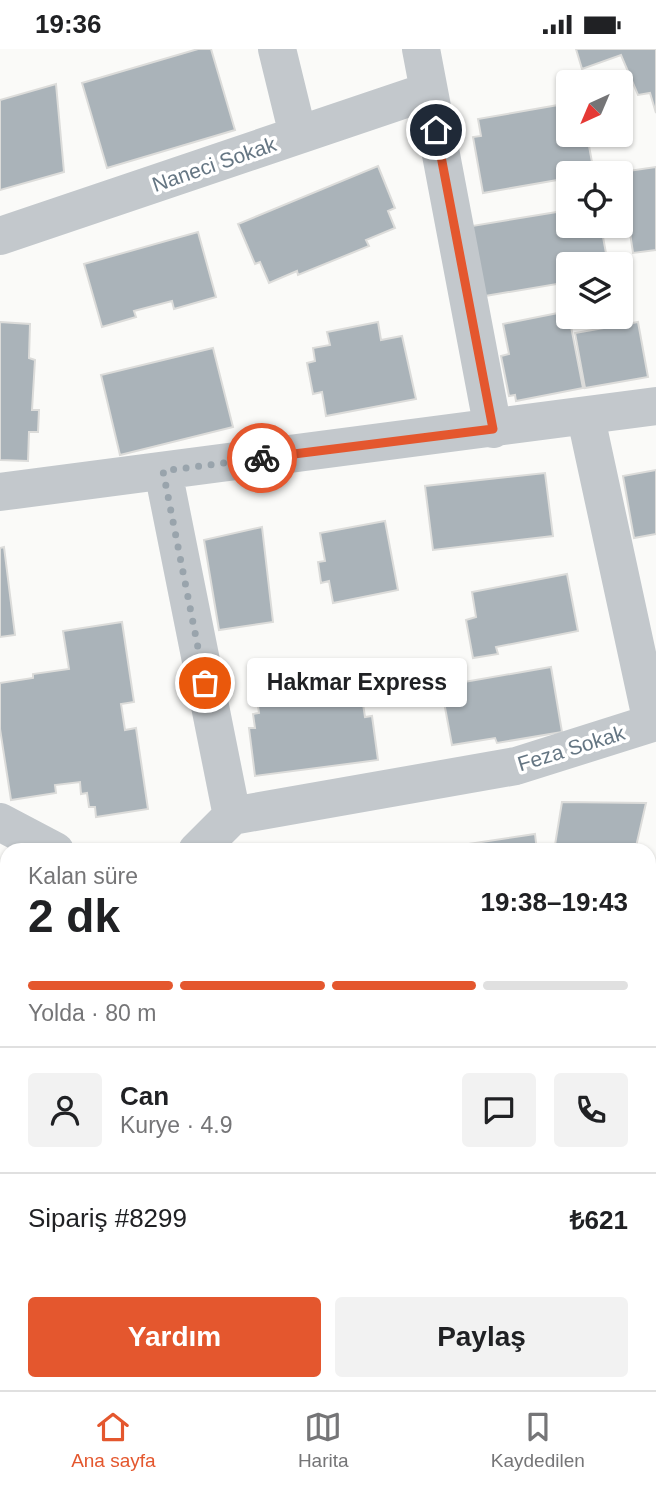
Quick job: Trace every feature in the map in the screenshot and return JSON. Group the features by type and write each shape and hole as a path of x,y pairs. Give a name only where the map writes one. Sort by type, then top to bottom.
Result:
{"street":[{"path":"277,49 299,135"},
{"path":"421,49 493,429"},
{"name":"Naneci Sokak","path":"0,236 429,91"},
{"path":"0,492 586,418 656,406"},
{"name":"Feza Sokak","path":"232,816 516,766 652,723 586,418"},
{"path":"163,471 232,816 205,843"},
{"path":"0,822 40,843"}],"building":[{"path":"198,49 211,49 235,130 107,168 82,83"},
{"path":"576,49 656,49 656,113 650,93 638,95 634,86 634,70 627,70 621,55 582,69"},
{"path":"56,84 64,172 0,190 0,100"},
{"path":"556,105 556,147 589,147 592,161 556,161 556,180 483,193 473,137 481,136 478,119"},
{"path":"378,166 395,208 388,211 395,228 366,240 369,246 298,275 297,271 269,283 260,262 255,264 238,224"},
{"path":"656,167 656,250 633,253 631,238 633,238 633,170"},
{"path":"556,212 556,238 603,238 606,252 556,252 556,284 485,296 472,226"},
{"path":"198,232 216,297 174,309 172,301 134,311 136,317 102,327 84,264"},
{"path":"556,313 556,329 572,329 583,388 516,401 515,395 509,396 501,356 509,354 503,324"},
{"path":"0,322 30,324 29,358 35,360 32,410 39,410 38,432 29,432 28,461 0,460"},
{"path":"378,322 381,340 402,336 416,399 326,416 322,392 313,394 307,363 315,361 313,348 330,345 327,332"},
{"path":"638,322 648,377 585,388 575,333 598,329 633,329 633,323"},
{"path":"213,348 233,427 120,455 101,375"},
{"path":"656,470 656,534 634,538 623,476"},
{"path":"545,473 553,536 433,550 425,486"},
{"path":"385,521 398,590 333,603 329,581 321,583 318,562 325,561 320,533"},
{"path":"262,527 273,622 219,630 204,540"},
{"path":"4,547 15,635 0,637 0,548"},
{"path":"567,574 578,631 496,647 498,654 473,658 466,620 476,617 472,592"},
{"path":"122,622 134,702 121,704 125,730 136,728 148,809 96,817 95,807 89,807 87,793 81,794 80,782 55,785 56,793 11,800 0,729 0,683 33,678 33,674 69,669 63,631"},
{"path":"551,667 562,732 497,743 495,738 452,745 441,686"},
{"path":"352,673 356,696 362,697 365,717 372,716 378,760 255,776 249,728 255,728 253,714 259,713 255,685"},
{"path":"562,802 646,803 637,843 555,843"},
{"path":"535,834 536,843 475,843"}],"way so far":[{"path":"205,683 163,471 262,458"}],"place":[{"name":"Hakmar Express","path":"205,683"}],"route":[{"path":"262,458 493,429 436,130"}]}
